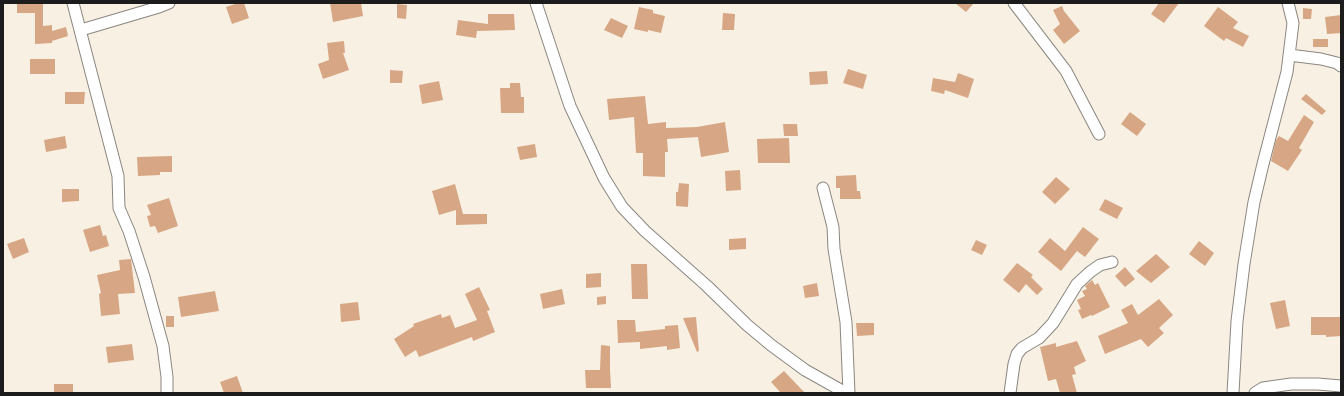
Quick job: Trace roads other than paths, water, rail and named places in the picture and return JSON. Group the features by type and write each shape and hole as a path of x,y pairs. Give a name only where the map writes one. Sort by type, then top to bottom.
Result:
{"street":[{"path":"73,3 118,176 119,208 129,231 144,276 163,346 167,377 167,393"},
{"path":"81,30 159,8 169,3"},
{"path":"536,3 570,106 604,178 622,207 645,231 708,286 747,325 771,346 805,370 846,393"},
{"path":"1014,3 1066,71 1099,134"},
{"path":"1233,393 1237,321 1254,202 1262,164 1287,72 1293,23 1288,3"},
{"path":"1289,55 1322,59 1337,63 1341,66"},
{"path":"823,188 833,226 834,249 846,322 849,393"},
{"path":"1010,393 1017,354 1022,348 1039,338 1053,323 1077,284 1100,265 1112,262"},
{"path":"1255,393 1263,388 1291,384 1341,386"}]}
